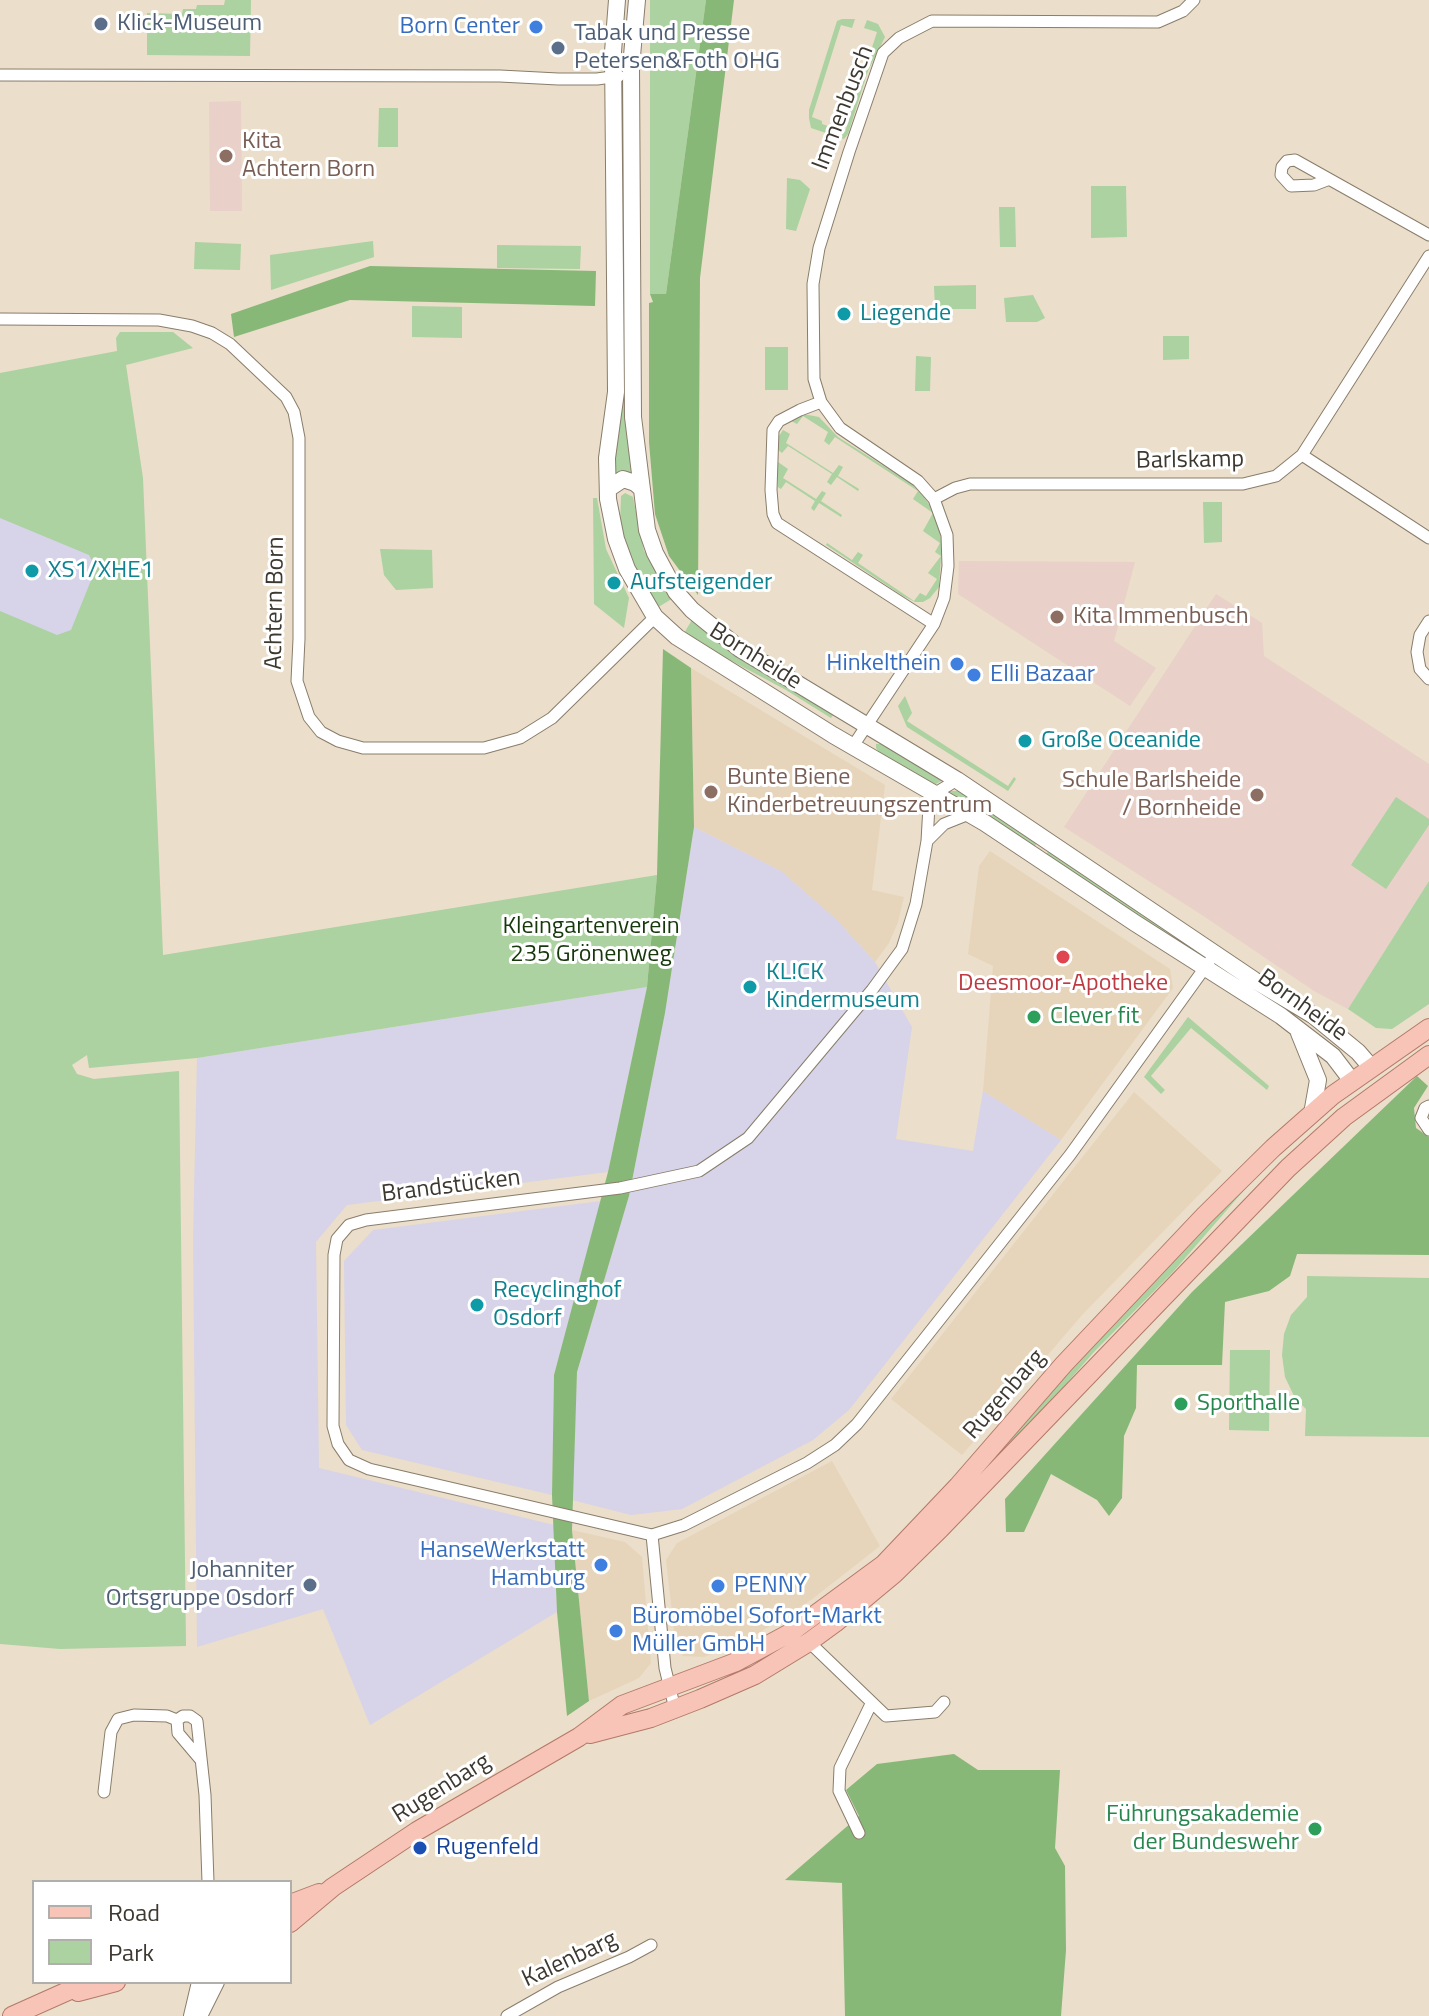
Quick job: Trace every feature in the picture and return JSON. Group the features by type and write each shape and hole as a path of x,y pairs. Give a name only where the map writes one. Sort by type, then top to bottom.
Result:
{"main road":[{"name":"Rugenbarg","path":"292,1921 333,1887 417,1831 579,1737 622,1705 736,1662 828,1608 884,1564 958,1486 1064,1364 1273,1148 1312,1114 1429,1028"},
{"name":"Rugenbarg","path":"579,1737 651,1718 755,1675 809,1642 894,1574 1022,1446 1288,1168 1344,1117 1429,1055"},
{"path":"1344,1117 1364,1077 1393,1080"},
{"name":"Rugenbarg","path":"292,1903 333,1887"},
{"path":"12,2016 84,1984"},
{"path":"56,1998 108,1984"}],"street":[{"name":"Bornheide","path":"617,0 614,78 616,392 608,442 608,489 616,539 627,569 655,617 677,637 853,746 1210,960 1314,1016 1358,1052 1364,1077"},
{"name":"Bornheide","path":"637,0 631,71 632,397 647,530 655,553 676,592 692,610 745,652 957,780 1210,960 1364,1077"},
{"name":"Immenbusch","path":"853,746 934,624 944,598 948,546 944,522 934,499 918,481 840,428 821,402 814,379 813,284 819,248 883,53 899,38 932,21 1158,22 1183,11 1194,0"},
{"path":"0,75 614,78 631,71"},
{"path":"614,78 633,155"},
{"path":"1327,180 1429,235"},
{"name":"Barlskamp","path":"934,499 970,484 1254,483 1276,476 1302,455 1429,256"},
{"name":"Achtern Born","path":"0,319 159,320 192,326 230,344 286,397 294,412 299,438 297,681 309,717 321,732 338,741 363,748 484,748 520,738 552,718 655,617"},
{"path":"821,402 779,421 773,430 771,490 777,523 934,624"},
{"path":"1302,455 1429,538"},
{"path":"608,489 616,482 629,479 642,489"},
{"path":"1429,621 1420,635 1417,652 1420,669 1429,679"},
{"path":"934,794 957,780"},
{"name":"Brandstücken","path":"652,1535 380,1471 349,1460 338,1444 333,1426 334,1255 337,1239 349,1225 366,1220 620,1188 699,1171 748,1138 872,990 902,949 916,904 927,841 927,815 934,794"},
{"path":"927,841 944,824 969,814"},
{"path":"675,1709 669,1686 652,1535 684,1525 807,1463 835,1445 857,1424 1070,1155 1210,960"},
{"path":"1296,1028 1318,1080 1312,1114"},
{"path":"1429,1106 1421,1118 1429,1130"},
{"path":"809,1642 886,1716 935,1712 944,1702"},
{"path":"859,1833 839,1791 840,1768 871,1704"},
{"path":"104,1792 111,1732 118,1719 134,1715 167,1716 177,1720"},
{"path":"177,1720 190,1716 197,1721 208,1880"},
{"path":"177,1720 178,1733 202,1760"},
{"name":"Kalenbarg","path":"507,2016 558,1987 651,1945"},
{"path":"190,1984 196,2011"},
{"path":"196,2011 200,1984"},
{"path":"196,2011 215,1984"}],"shaded area":[{"name":"Kita Achtern Born","path":"241,101 242,211 210,211 209,102"},
{"path":"0,479 130,531 77,663 0,633"},
{"name":"Kita Immenbusch","path":"959,561 1135,562 1114,641 1156,668 1130,706 958,594"},
{"name":"Schule Barlsheide / Bornheide","path":"1216,594 1262,623 1264,656 1429,764 1429,881 1348,1009 1314,991 1064,827"},
{"path":"691,668 885,785 872,890 904,897 889,943 875,962 837,920 781,871 694,827"},
{"path":"694,827 781,871 837,920 875,962 912,1027 896,1139 973,1151 983,1091 1061,1140 849,1410 813,1440 682,1509 631,1515 572,1500 577,1372 629,1196 665,1013"},
{"path":"990,851 1170,969 1173,988 1061,1140 983,1091 993,966 968,954 979,866"},
{"path":"647,987 608,1172 347,1205 316,1242 319,1468 554,1525 557,1612 370,1725 323,1609 197,1647 193,1240 197,1058"},
{"path":"1134,1092 1222,1171 1082,1315 962,1455 891,1399"},
{"path":"601,1201 554,1375 552,1495 362,1450 346,1425 344,1261 373,1230"},
{"path":"832,1461 880,1546 811,1600 746,1641 704,1657 683,1656 676,1648 666,1560 677,1543"},
{"path":"572,1530 625,1542 642,1557 651,1663 639,1678 589,1701"}],"green space":[{"path":"225,0 251,0 250,56 147,55 147,13 182,14 183,9 196,9 197,5 224,5"},
{"path":"650,0 706,0 666,294 650,294"},
{"path":"706,0 734,0 700,278 698,595 669,556 655,514 649,442 649,303 653,302 650,294 666,294"},
{"path":"855,19 852,28 841,25 812,117 822,121 822,124 845,132 877,32 864,28 867,20 878,24 885,37 868,71 844,139 811,128 809,118 837,21"},
{"path":"379,108 398,108 398,147 378,147"},
{"path":"787,178 800,180 810,189 796,231 786,229"},
{"path":"1091,186 1126,186 1127,237 1091,238"},
{"path":"999,207 1015,207 1016,247 1000,247"},
{"path":"373,241 374,257 271,290 270,255"},
{"path":"195,242 241,244 240,270 194,269"},
{"path":"497,245 581,246 580,269 497,268"},
{"path":"370,266 596,271 595,306 350,300 234,337 231,314"},
{"path":"976,285 976,309 935,309 934,286"},
{"path":"1033,295 1045,318 1037,322 1006,322 1004,298"},
{"path":"620,303 629,303 638,476 612,477"},
{"path":"412,306 462,307 462,338 412,337"},
{"name":"Kleingartenverein 235 Grönenweg","path":"120,332 173,332 193,348 126,365 143,478 163,955 657,875 647,987 197,1058 89,1068 87,1055 72,1065 77,1074 94,1079 179,1071 186,1646 60,1649 0,1644 0,611 57,635 71,630 96,568 89,555 0,518 0,373 117,351 116,338"},
{"path":"1163,336 1189,336 1189,359 1163,360"},
{"path":"765,347 788,347 788,390 765,390"},
{"path":"916,356 931,357 930,391 915,391"},
{"path":"803,414 819,417 838,437 909,482 919,491 927,501 937,520 942,543 939,587 930,598 915,602 903,596 826,545 852,560 858,552 863,555 858,563 914,601 920,593 926,596 937,579 928,573 941,556 935,552 940,543 923,531 933,513 913,499 918,491 835,437 829,445 824,441 828,432 803,416 797,424 791,421"},
{"path":"783,430 790,434 786,443 833,473 839,465 843,467 838,476 858,491 837,477 831,485 827,482 832,474 788,446 782,453 777,449 777,439"},
{"path":"778,462 788,469 783,478 816,499 822,491 826,493 821,501 841,517 819,503 814,511 811,508 815,501 786,482 781,489 778,487"},
{"path":"625,493 633,497 644,551 654,560 675,597 655,609 630,560 620,526 621,496"},
{"path":"593,498 597,498 606,549 629,598 624,628 594,604"},
{"path":"1203,502 1222,502 1222,542 1204,543"},
{"path":"380,549 432,550 433,588 396,590 384,575"},
{"path":"693,618 834,714 831,718 786,690 683,635"},
{"path":"663,649 691,668 694,827 665,1013 629,1196 577,1372 572,1530 589,1701 567,1716 557,1612 552,1495 554,1375 608,1172 647,987 657,875"},
{"path":"905,696 912,713 907,721 1008,786 1014,777 1016,779 1008,791 907,727 898,706"},
{"path":"876,744 943,780 934,785 881,755"},
{"path":"950,791 960,791 1038,841 1033,849 948,794"},
{"path":"1396,797 1429,819 1429,825 1386,889 1351,865"},
{"path":"1050,849 1182,936 1177,943 1045,856"},
{"path":"1429,881 1429,1004 1392,1029 1376,1028 1348,1009"},
{"path":"1188,1017 1269,1086 1267,1090 1191,1028 1151,1076 1165,1090 1161,1094 1144,1077"},
{"path":"1417,1076 1428,1086 1414,1108 1416,1128 1429,1137 1429,1255 1297,1254 1290,1276 1269,1291 1225,1302 1222,1365 1137,1365 1136,1408 1124,1436 1122,1498 1109,1516 1097,1500 1051,1474 1024,1532 1006,1532 1005,1499 1192,1292"},
{"path":"1243,1187 1246,1188 1173,1272 1094,1352 1017,1440 985,1470 1117,1315"},
{"path":"1307,1276 1429,1278 1429,1437 1305,1436 1306,1409 1295,1398 1285,1377 1282,1355 1284,1334 1291,1315 1307,1297"},
{"path":"1230,1350 1270,1350 1269,1431 1229,1430"},
{"path":"954,1754 978,1770 1060,1770 1055,1848 1065,1866 1066,1950 1061,2016 845,2016 842,1883 785,1880 859,1816 846,1790 877,1764"}],"place":[{"name":"Klick-Museum","path":"101,24"},
{"name":"Born Center","path":"536,27"},
{"name":"Tabak und Presse Petersen&Foth OHG","path":"558,48"},
{"name":"Kita Achtern Born","path":"226,156"},
{"name":"Liegende","path":"844,314"},
{"name":"XS1/XHE1","path":"32,571"},
{"name":"Aufsteigender","path":"614,583"},
{"name":"Kita Immenbusch","path":"1057,617"},
{"name":"Hinkelthein","path":"957,664"},
{"name":"Elli Bazaar","path":"974,675"},
{"name":"Große Oceanide","path":"1025,741"},
{"name":"Bunte Biene Kinderbetreuungszentrum","path":"711,792"},
{"name":"Schule Barlsheide / Bornheide","path":"1257,795"},
{"name":"Deesmoor-Apotheke","path":"1063,957"},
{"name":"KL!CK Kindermuseum","path":"750,987"},
{"name":"Clever fit","path":"1034,1017"},
{"name":"Recyclinghof Osdorf","path":"477,1305"},
{"name":"Sporthalle","path":"1181,1404"},
{"name":"HanseWerkstatt Hamburg","path":"601,1565"},
{"name":"Johanniter Ortsgruppe Osdorf","path":"310,1585"},
{"name":"PENNY","path":"718,1586"},
{"name":"Büromöbel Sofort-Markt Müller GmbH","path":"616,1631"},
{"name":"Führungsakademie der Bundeswehr","path":"1315,1829"},
{"name":"Rugenfeld","path":"420,1848"}]}
